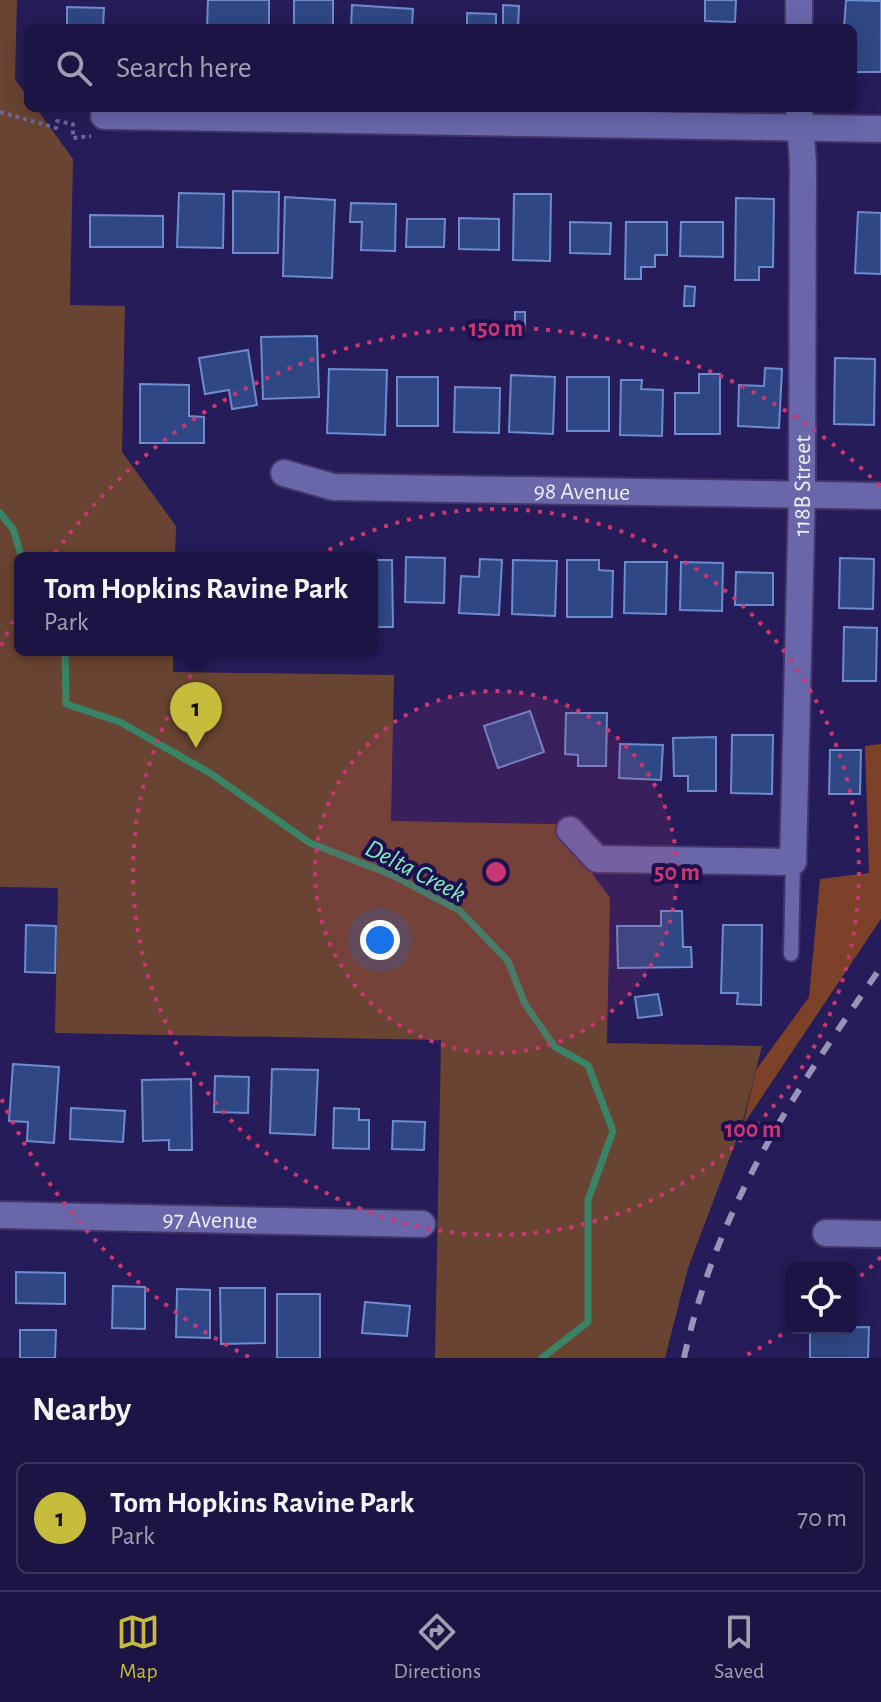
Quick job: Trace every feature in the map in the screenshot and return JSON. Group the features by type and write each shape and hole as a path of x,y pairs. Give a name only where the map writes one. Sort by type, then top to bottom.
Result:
{"street":[{"path":"799,0 799,24"},
{"path":"96,126 800,118 881,129"},
{"name":"118B Street","path":"793,862 802,494 800,118"},
{"name":"98 Avenue","path":"284,473 333,487 881,496"},
{"path":"570,830 597,859 793,862"},
{"name":"97 Avenue","path":"0,1215 422,1224"},
{"path":"826,1233 881,1234"}],"lane":[{"path":"791,954 793,862"}],"path":[{"path":"0,112 56,128 57,121 73,124 73,138 96,126"}],"shaded area":[{"path":"0,0 17,0 15,79 24,91 24,112 39,112 73,159 70,305 125,306 122,452 176,526 175,552 14,552 14,656 173,656 173,672 394,675 391,821 556,824 610,898 607,1043 762,1046 741,1128 688,1268 665,1358 435,1358 441,1040 55,1033 58,888 0,887"},
{"path":"881,744 881,919 743,1125 756,1070 809,997 820,879 869,873 865,746"}],"building":[{"path":"208,0 269,0 269,24 207,24"},
{"path":"294,0 333,0 333,24 294,24"},
{"path":"705,0 736,0 735,22 705,21"},
{"path":"846,0 881,1 881,72 857,72 857,24 844,24"},
{"path":"352,5 413,9 412,24 351,24"},
{"path":"503,5 519,6 518,24 503,24"},
{"path":"67,7 104,8 103,24 67,24"},
{"path":"467,13 496,14 496,24 467,24"},
{"path":"233,191 279,192 278,253 233,253"},
{"path":"179,193 224,194 223,248 177,247"},
{"path":"514,194 551,194 550,261 513,260"},
{"path":"285,197 335,200 332,278 283,276"},
{"path":"736,198 774,199 773,267 759,267 759,280 735,280"},
{"path":"351,203 396,204 395,251 361,250 362,222 350,222"},
{"path":"858,212 881,213 881,274 855,273"},
{"path":"90,215 163,216 163,247 90,247"},
{"path":"459,218 499,219 499,250 459,249"},
{"path":"407,219 445,219 444,247 406,247"},
{"path":"570,222 611,223 610,254 570,253"},
{"path":"626,222 667,222 667,255 655,255 655,267 641,267 641,279 625,279"},
{"path":"681,222 723,222 723,257 680,256"},
{"path":"685,286 695,287 694,306 684,306"},
{"path":"515,312 525,312 525,332 515,331"},
{"path":"317,336 319,397 263,399 261,337"},
{"path":"248,350 257,405 232,409 229,390 205,394 199,358"},
{"path":"835,358 875,359 874,425 834,424"},
{"path":"765,368 782,369 779,428 738,426 739,385 764,386"},
{"path":"329,369 387,370 385,435 327,433"},
{"path":"699,374 720,374 720,434 675,434 675,393 699,393"},
{"path":"511,375 555,377 553,434 509,432"},
{"path":"397,377 438,377 438,426 397,426"},
{"path":"567,377 609,377 609,431 567,431"},
{"path":"621,380 642,380 641,389 663,390 662,436 620,435"},
{"path":"140,384 189,385 189,416 204,417 204,443 140,443"},
{"path":"455,387 500,388 499,433 454,432"},
{"path":"406,557 445,558 444,603 405,602"},
{"path":"840,558 874,559 873,609 839,608"},
{"path":"480,559 502,560 499,615 459,613 461,576 479,577"},
{"path":"378,560 392,560 393,627 378,627"},
{"path":"513,560 557,561 555,616 512,614"},
{"path":"567,560 599,560 599,570 613,571 612,617 567,617"},
{"path":"625,562 667,562 666,614 624,613"},
{"path":"681,562 723,563 722,611 680,610"},
{"path":"736,572 773,573 773,605 735,605"},
{"path":"844,627 877,628 876,681 843,681"},
{"path":"530,711 544,752 498,768 484,726"},
{"path":"566,713 607,713 606,766 578,766 578,755 565,754"},
{"path":"732,735 773,735 772,794 731,793"},
{"path":"716,737 716,791 688,791 688,776 674,776 673,738"},
{"path":"620,744 663,745 661,780 619,778"},
{"path":"830,750 861,750 860,794 829,794"},
{"path":"661,911 682,911 683,947 691,947 692,967 618,968 617,926 661,926"},
{"path":"26,925 56,926 55,973 25,972"},
{"path":"723,925 762,925 761,1005 737,1004 738,993 721,993"},
{"path":"658,994 662,1015 638,1018 635,997"},
{"path":"13,1064 59,1067 54,1143 27,1141 28,1122 9,1121"},
{"path":"272,1069 318,1070 315,1135 270,1133"},
{"path":"215,1076 249,1077 248,1113 214,1112"},
{"path":"191,1079 192,1150 169,1150 169,1140 143,1141 142,1080"},
{"path":"71,1108 125,1111 123,1142 70,1139"},
{"path":"334,1108 359,1109 359,1120 369,1120 369,1149 333,1148"},
{"path":"393,1121 425,1122 424,1150 392,1149"},
{"path":"16,1272 65,1273 65,1304 16,1303"},
{"path":"113,1286 145,1287 145,1329 112,1328"},
{"path":"220,1288 265,1288 265,1343 221,1344"},
{"path":"177,1289 210,1290 210,1338 176,1337"},
{"path":"277,1294 320,1294 320,1358 277,1358"},
{"path":"365,1302 410,1306 407,1336 362,1333"},
{"path":"857,1327 869,1327 868,1358 810,1358 810,1334 857,1334"},
{"path":"20,1330 56,1330 55,1358 20,1358"}],"waterway":[{"name":"Delta Creek","path":"0,513 13,529 20,552"},
{"name":"Delta Creek","path":"65,656 66,704 120,722 210,773 310,843 392,875 460,911 508,961 525,1004 555,1047 588,1065 613,1131 588,1200 588,1322 542,1358"}],"railway":[{"path":"684,1358 716,1250 762,1153 818,1060 881,967"}],"place":[{"name":"Tom Hopkins Ravine Park","path":"196,748"}]}
